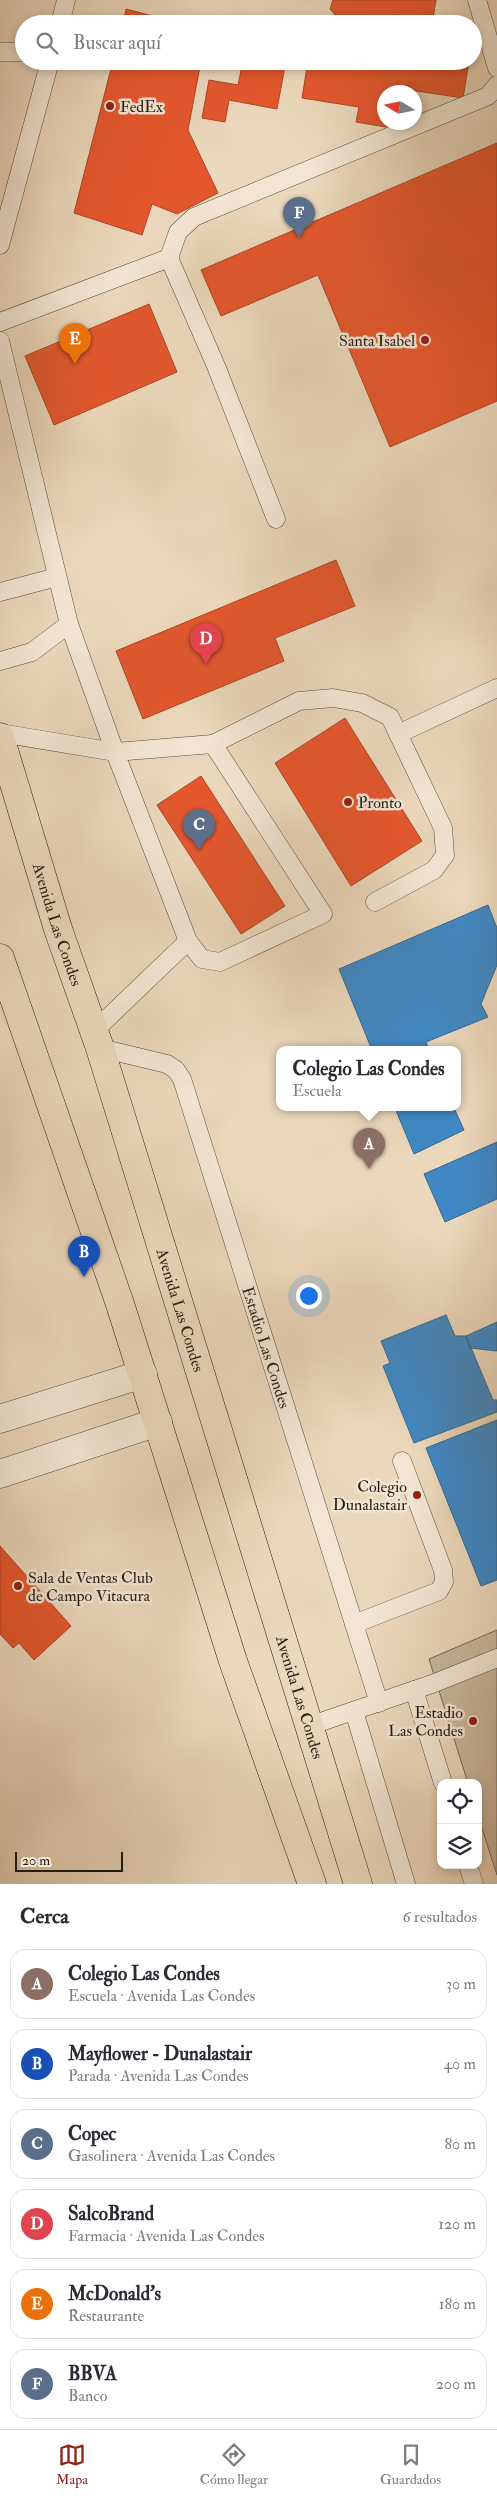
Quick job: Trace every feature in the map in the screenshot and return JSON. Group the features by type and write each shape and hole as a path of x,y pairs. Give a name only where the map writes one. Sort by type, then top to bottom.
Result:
{"main road":[{"name":"Avenida Las Condes","path":"0,735 58,929 97,1039 358,1884"},
{"path":"0,958 143,1374 233,1661 312,1884"}],"street":[{"path":"0,1419 143,1374"},
{"path":"0,1474 158,1422"}],"lane":[{"path":"62,15 66,0"},
{"path":"477,0 481,15"},
{"path":"482,17 497,68"},
{"path":"0,52 15,52"},
{"path":"0,245 48,70"},
{"path":"276,519 216,366 169,258 178,232 194,217 488,96 497,84"},
{"path":"0,322 169,258"},
{"path":"0,341 69,624 115,752 188,941 202,959 220,962 323,914 213,744"},
{"path":"0,592 57,578"},
{"path":"0,661 32,652 69,624"},
{"path":"398,734 497,688"},
{"path":"0,735 115,752 213,744 300,701 333,698 362,702 390,717 443,828 445,855 434,870 375,902"},
{"path":"97,1039 188,941"},
{"name":"Estadio Las Condes","path":"97,1039 167,1064 176,1070 182,1079 379,1702"},
{"path":"354,1624 439,1591 444,1582 443,1570 402,1461"},
{"path":"309,1726 414,1690 497,1658"},
{"path":"414,1690 442,1779"},
{"path":"354,1711 406,1884"},
{"path":"469,1869 474,1884"}],"shaded area":[{"name":"Estadio Las Condes","path":"497,1630 497,1875 482,1828 482,1779 467,1779 429,1659"}],"building: Comercios":[{"path":"333,0 436,0 434,15 335,15 330,9"},
{"path":"126,9 149,15 125,15"},
{"path":"111,70 199,70 188,130 218,193 177,214 152,204 142,235 74,213"},
{"path":"241,70 284,70 277,109 229,100 225,122 202,118 209,80 238,85"},
{"path":"307,70 468,70 463,98 422,92 422,85 377,85 377,126 356,122 359,107 302,98"},
{"path":"497,143 497,401 390,447 318,275 221,316 201,270"},
{"path":"149,304 177,372 54,425 25,356"},
{"path":"336,560 355,606 275,638 284,661 143,719 116,651"},
{"name":"Pronto","path":"345,718 422,841 351,886 275,763"},
{"path":"201,776 285,906 241,934 157,805"},
{"name":"Sala de Ventas Club de Campo Vitacura","path":"0,1546 71,1626 34,1660 19,1643 13,1648 0,1634"}],"building: Escuelas":[{"path":"488,905 497,928 497,965 481,1004 488,1017 426,1042 428,1046 370,1046 339,969"},
{"path":"396,1111 455,1111 464,1130 414,1154"},
{"path":"497,1142 497,1199 445,1222 424,1174"},
{"path":"446,1315 455,1336 466,1336 493,1400 497,1400 497,1412 414,1443 383,1366 390,1363 381,1341"},
{"path":"497,1322 497,1351 470,1348 466,1336"},
{"path":"497,1420 497,1580 481,1586 426,1448"}],"place":[{"name":"FedEx","path":"110,106"},
{"name":"BBVA","path":"299,238"},
{"name":"Santa Isabel","path":"425,340"},
{"name":"McDonald's","path":"75,364"},
{"name":"SalcoBrand","path":"206,664"},
{"name":"Pronto","path":"348,802"},
{"name":"Copec","path":"199,850"},
{"name":"Colegio Las Condes","path":"369,1169"},
{"name":"Mayflower - Dunalastair","path":"84,1277"},
{"name":"Colegio Dunalastair","path":"417,1495"},
{"name":"Sala de Ventas Club de Campo Vitacura","path":"18,1586"},
{"name":"Estadio Las Condes","path":"473,1721"}]}
